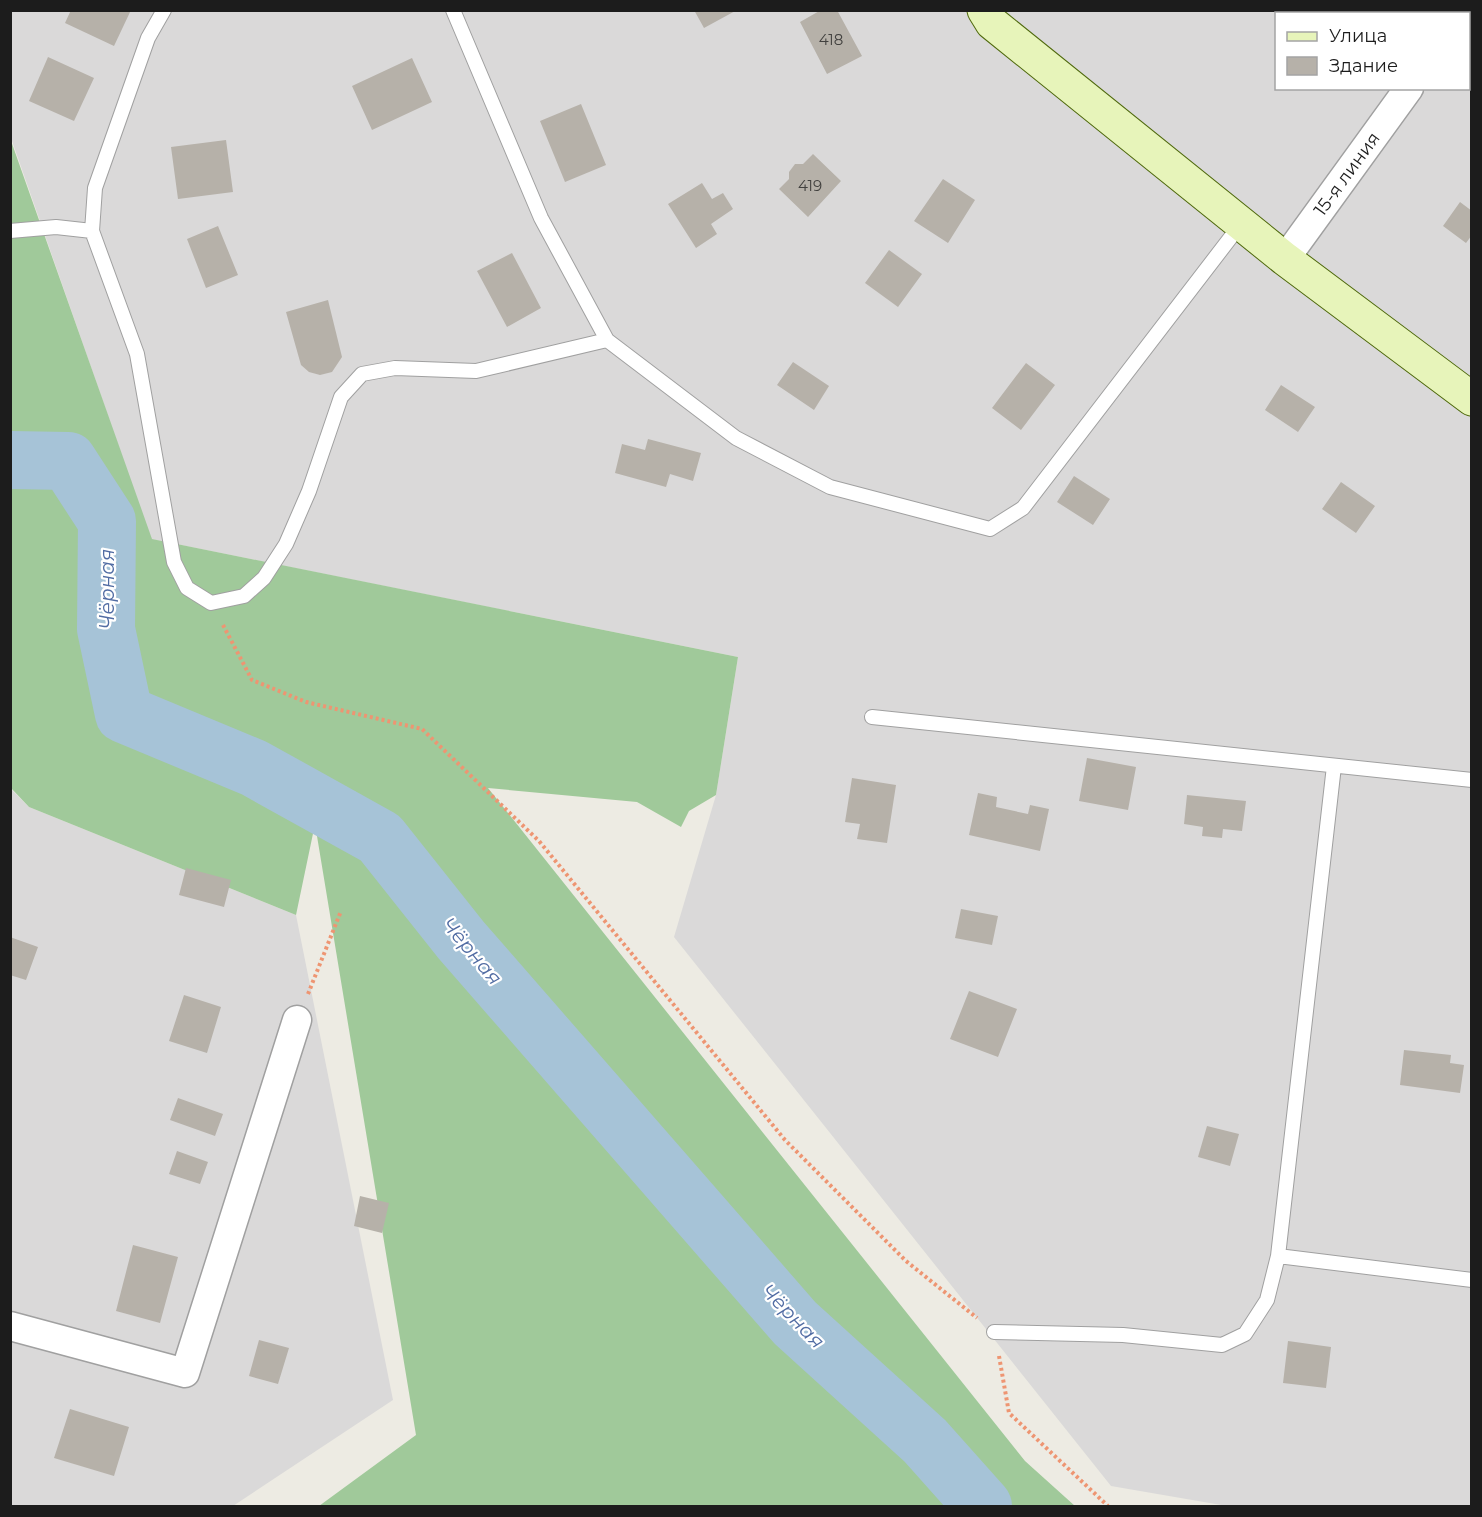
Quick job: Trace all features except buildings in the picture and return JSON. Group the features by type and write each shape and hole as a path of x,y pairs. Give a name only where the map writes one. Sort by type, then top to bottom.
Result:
{"street":[{"path":"984,10 992,23 1241,224 1472,399"},
{"name":"15-я линия","path":"1285,259 1408,90"},
{"path":"10,1326 185,1373 297,1020"}],"lane":[{"path":"164,10 148,38 95,188 92,231 137,354 174,562 187,588 212,603 244,596 264,578 286,544 309,491 341,397 362,374 395,368 476,371 607,340"},
{"path":"453,10 541,218 607,340 736,438 830,487 990,529 1023,508 1241,224"},
{"path":"10,231 56,227 92,231"},
{"path":"872,717 1472,780"},
{"path":"994,1332 1123,1335 1222,1345 1245,1334 1267,1300 1278,1256 1334,766"},
{"path":"1278,1256 1472,1280"}],"path":[{"path":"212,603 252,680 306,702 422,729 539,841 785,1140 906,1262 994,1332 1009,1413 1108,1506"},
{"path":"297,1020 341,911"}],"shaded area":[{"path":"10,11 1471,11 1471,1506 1227,1506 1111,1486 674,937 716,795 738,657 151,539 11,138"},
{"path":"10,788 29,807 296,915 393,1400 233,1506 11,1506"}],"green space":[{"path":"10,138 152,539 738,657 716,795 689,811 681,827 637,802 488,788 1025,1461 1075,1506 319,1506 416,1435 315,824 296,915 29,807 11,788"}],"waterway":[{"name":"Чёрная","path":"10,460 68,461 107,521 106,629 124,714 254,768 380,838 461,940 795,1323 925,1441 983,1506"}]}
